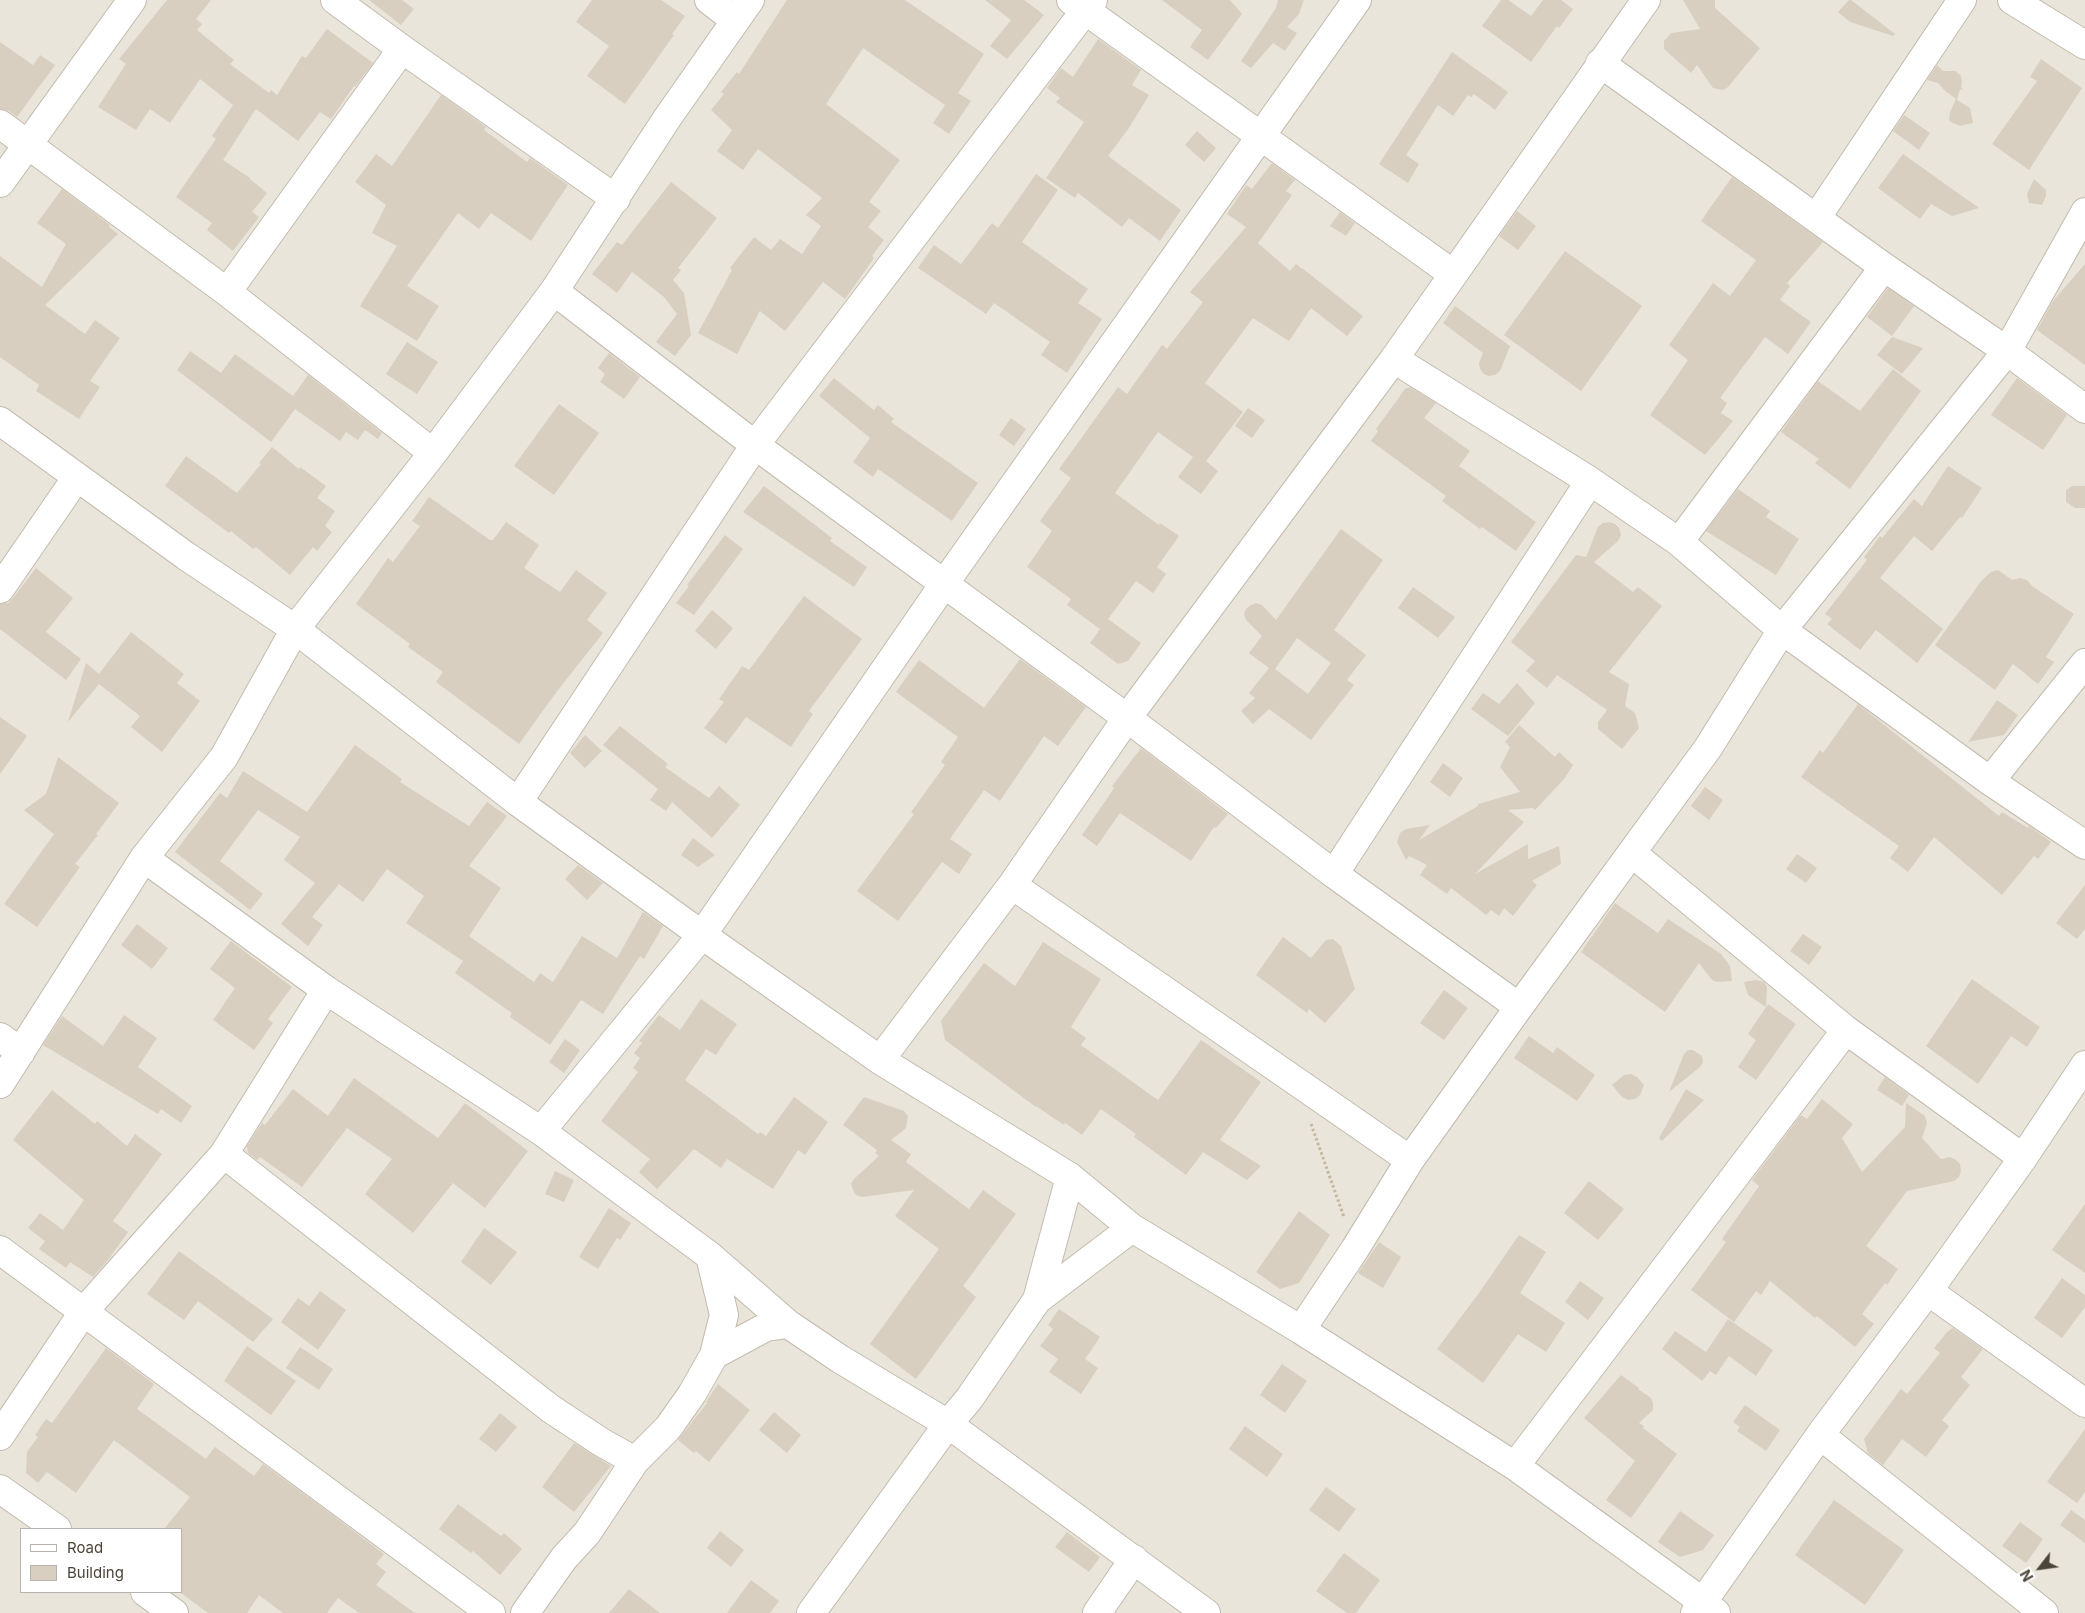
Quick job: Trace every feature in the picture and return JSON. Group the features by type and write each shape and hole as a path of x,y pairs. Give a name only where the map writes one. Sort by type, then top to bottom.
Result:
{"street":[{"path":"0,182 29,145 132,0"},
{"path":"335,0 616,198"},
{"path":"0,1084 10,1044 144,858 224,757 295,629 433,453 554,291 668,117 743,10 708,0"},
{"path":"541,1131 702,935 944,584 1357,0"},
{"path":"880,1060 1012,885 1127,718 1394,359 1646,0"},
{"path":"1816,217 1962,0"},
{"path":"2012,0 2085,45"},
{"path":"518,802 755,445 1083,4 1453,274"},
{"path":"227,292 402,49"},
{"path":"1600,63 1884,267 2007,351 2085,409"},
{"path":"0,124 227,292 433,453"},
{"path":"1301,1330 1356,1248 1410,1160 1708,748 1782,630 2007,351 2085,212"},
{"path":"1679,542 1884,267"},
{"path":"554,291 755,445 1127,718 1334,874 1519,1007"},
{"path":"1394,359 1590,481 1679,542 1782,630 1990,782 2085,845"},
{"path":"0,421 186,556 295,629 518,802 702,935 880,1060 1070,1177 1132,1228 1301,1330 1515,1466 1705,1609 1820,1435 1928,1291 2023,1158 2085,1065"},
{"path":"0,589 77,477"},
{"path":"1334,874 1590,481"},
{"path":"1990,782 2085,663"},
{"path":"1632,853 1846,1030 2023,1158"},
{"path":"144,858 326,990 541,1131 710,1256 788,1324 840,1359 948,1424 1206,1613"},
{"path":"1012,885 1410,1160"},
{"path":"0,1436 84,1311 224,1154 326,990"},
{"path":"1515,1466 1846,1030"},
{"path":"224,1154 551,1409 601,1442 635,1461"},
{"path":"1037,1300 1070,1177"},
{"path":"811,1613 948,1424 969,1399 1037,1300 1132,1228"},
{"path":"0,1250 491,1613"},
{"path":"525,1613 564,1558 587,1533 635,1461 668,1428 692,1394 714,1355 724,1315 710,1256"},
{"path":"1928,1291 2085,1403"},
{"path":"714,1355 766,1327 788,1324"},
{"path":"1820,1435 2044,1613"},
{"path":"0,1489 56,1528"},
{"path":"1097,1613 1134,1560"},
{"path":"145,1593 174,1613"}],"path":[{"path":"1310,1120 1356,1248"}],"shaded area":[{"path":"0,0 2085,0 2085,1613 0,1613"}],"building":[{"path":"167,0 211,0 196,19 202,24 197,30 234,60 230,64 269,93 271,90 277,95 302,56 306,58 327,29 373,63 331,119 320,112 298,141 256,109 223,160 250,178 267,193 252,212 259,217 233,251 207,230 212,223 176,197 216,139 212,136 233,105 200,79 170,123 150,109 136,130 98,107 126,64 119,59"},
{"path":"369,0 402,0 414,9 401,25"},
{"path":"592,0 661,0 685,16 672,34 674,35 625,104 587,76 609,46 576,22"},
{"path":"787,0 905,0 984,54 958,93 971,101 949,134 933,123 945,105 863,48 826,104 900,160 869,202 881,211 868,227 884,240 872,256 874,258 845,299 823,282 785,331 760,311 737,354 698,333 732,270 730,268 754,237 771,250 780,239 802,254 821,226 806,215 822,198 758,149 743,170 717,151 732,130 711,110 724,94 721,92 737,72 739,74"},
{"path":"985,0 1024,0 1044,15 1007,59 990,46 1011,20"},
{"path":"1162,0 1230,0 1242,14 1208,60 1190,47 1202,30"},
{"path":"1278,0 1304,0 1299,14 1287,27 1297,33 1285,51 1273,43 1251,68 1241,61 1276,8"},
{"path":"1501,0 1508,0 1531,16 1543,0 1561,0 1573,9 1559,28 1557,26 1531,62 1482,26"},
{"path":"1683,0 1715,0 1715,8 1760,48 1728,87 1723,90 1713,88 1697,65 1691,73 1664,49 1664,41 1671,33 1700,29"},
{"path":"1849,0 1895,34 1893,36 1850,22 1838,12"},
{"path":"1098,39 1141,70 1132,85 1149,95 1129,128 1108,156 1181,210 1160,241 1129,218 1122,227 1078,193 1075,198 1046,178 1084,122 1056,102 1060,98 1047,88 1061,68 1073,77"},
{"path":"0,42 33,65 40,55 55,65 17,117 9,111 0,109"},
{"path":"1452,52 1508,92 1495,110 1474,94 1471,97 1468,95 1453,116 1438,105 1406,155 1419,164 1408,183 1379,164"},
{"path":"2041,59 2082,88 2029,170 1992,144 2037,81 2030,77"},
{"path":"1937,65 1943,71 1955,71 1961,76 1961,87 1963,90 1960,89 1957,100 1970,108 1973,123 1960,126 1949,121 1950,112 1956,99 1938,83 1927,80"},
{"path":"441,95 486,127 484,130 527,162 530,158 568,185 531,241 491,213 479,229 458,213 407,286 439,306 417,341 360,306 397,246 372,233 386,205 355,182 376,154 392,166"},
{"path":"1904,115 1930,133 1919,150 1893,131"},
{"path":"1197,131 1216,148 1204,162 1185,145"},
{"path":"1903,154 1979,208 1952,216 1931,204 1920,219 1878,188"},
{"path":"1272,163 1295,180 1286,191 1292,195 1258,243 1290,271 1296,264 1363,316 1347,336 1311,308 1289,341 1253,318 1205,383 1243,412 1206,461 1218,471 1201,494 1178,477 1193,457 1158,432 1115,493 1159,525 1160,523 1179,536 1157,567 1166,574 1153,593 1136,581 1108,619 1141,643 1128,661 1118,664 1090,643 1100,629 1067,605 1071,599 1027,567 1052,531 1040,521 1071,478 1059,469 1118,387 1127,394 1162,345 1167,349 1203,302 1190,292 1246,227 1227,214 1246,185 1252,189"},
{"path":"1036,174 1058,190 1022,242 1088,289 1078,303 1102,319 1067,373 1041,355 1050,342 994,303 986,314 918,268 934,245 961,264 992,223 998,228"},
{"path":"1732,177 1823,242 1787,283 1790,286 1780,300 1811,322 1788,354 1765,337 1720,398 1727,403 1721,413 1733,421 1705,455 1650,415 1688,360 1669,345 1713,283 1730,296 1756,260 1701,221"},
{"path":"2034,179 2046,190 2046,196 2042,205 2029,203 2027,194"},
{"path":"671,182 717,218 678,268 681,270 673,280 684,293 691,335 675,356 656,342 677,314 664,297 632,272 617,293 592,274 617,242 622,245"},
{"path":"62,189 110,225 109,227 118,234 45,305 85,334 95,320 120,338 90,381 100,387 79,419 36,391 39,385 0,357 0,256 42,287 66,244 37,223"},
{"path":"1517,211 1536,226 1518,250 1499,236"},
{"path":"1340,212 1355,223 1346,236 1330,226"},
{"path":"1565,251 1642,306 1581,391 1504,335"},
{"path":"2085,264 2085,365 2037,330 2053,301"},
{"path":"1888,288 1914,306 1892,336 1867,317"},
{"path":"1455,306 1510,346 1500,371 1495,375 1489,376 1484,374 1480,369 1479,363 1483,353 1443,323"},
{"path":"1892,337 1923,348 1902,374 1877,355"},
{"path":"407,342 438,362 417,394 386,374"},
{"path":"190,351 221,373 235,354 293,396 308,375 382,433 378,439 365,430 358,440 346,432 340,441 295,409 271,442 177,370"},
{"path":"609,353 640,377 624,399 600,382 605,374 598,368"},
{"path":"1893,369 1921,391 1850,489 1815,463 1819,459 1781,432 1818,381 1860,411"},
{"path":"834,378 874,410 878,405 894,419 891,422 978,483 952,521 878,469 873,477 853,462 870,438 819,396"},
{"path":"2017,378 2067,415 2043,450 1991,415"},
{"path":"1410,387 1436,403 1424,418 1470,451 1459,466 1536,522 1516,551 1482,527 1480,529 1442,501 1446,496 1371,441 1378,431 1376,429 1405,389"},
{"path":"559,404 599,433 554,495 514,466"},
{"path":"1248,408 1265,420 1252,438 1235,426"},
{"path":"1011,418 1026,429 1014,446 999,435"},
{"path":"272,447 299,469 300,467 326,486 317,498 335,511 325,526 332,532 317,551 313,547 290,575 256,547 253,549 231,531 229,533 165,486 186,456 237,493 261,464 259,463"},
{"path":"1948,466 1982,488 1962,518 1960,517 1932,551 1914,536 1880,578 1943,629 1917,663 1876,630 1860,650 1827,624 1832,619 1825,614 1867,560 1864,557 1880,536 1882,538 1914,499 1922,506"},
{"path":"764,486 832,538 830,541 867,567 854,587 743,512"},
{"path":"2072,486 2085,486 2085,508 2075,508 2066,502 2066,490"},
{"path":"1738,489 1770,511 1766,517 1799,539 1776,575 1706,531"},
{"path":"429,497 490,540 493,540 506,522 539,545 524,568 560,592 576,570 607,593 587,620 603,633 519,744 436,682 443,672 408,647 410,644 356,604 388,558 393,562 420,526 412,521"},
{"path":"1609,522 1619,528 1621,535 1618,541 1594,562 1633,592 1638,587 1662,606 1609,672 1629,684 1625,706 1635,713 1639,728 1622,749 1598,729 1598,722 1607,710 1557,675 1547,688 1526,671 1535,661 1511,642 1576,555 1586,557 1598,527 1603,523"},
{"path":"1341,529 1383,560 1334,630 1366,655 1347,680 1354,685 1311,740 1269,709 1253,724 1241,711 1255,698 1249,693 1269,668 1249,653 1262,636 1246,620 1244,614 1246,609 1256,603 1262,605 1276,620","holes":["1297,638 1331,663 1308,694 1275,669"]},
{"path":"725,535 743,549 694,615 676,603 689,586 687,585"},
{"path":"36,568 73,598 46,632 81,659 66,680 0,629 0,604 8,603 13,598"},
{"path":"1998,570 2012,580 2020,578 2027,580 2032,586 2074,614 2046,657 2054,662 2038,684 2013,664 1995,690 1935,645 1982,580 1991,572"},
{"path":"1413,587 1455,617 1438,638 1398,608"},
{"path":"804,596 862,639 809,711 813,714 791,747 746,717 726,744 704,728 724,702 719,699 742,666 749,670"},
{"path":"712,610 733,628 716,649 695,631"},
{"path":"131,632 184,674 177,683 200,701 162,752 131,727 140,716 99,684 68,722 86,663 99,674"},
{"path":"1020,659 1086,707 1058,746 1044,736 1000,801 984,790 950,839 972,854 959,874 942,862 898,921 857,891 914,814 911,812 945,765 941,762 958,737 896,692 919,660 984,708"},
{"path":"1517,683 1535,703 1508,736 1471,709 1483,693 1499,704"},
{"path":"1997,700 2018,715 2004,735 1968,742"},
{"path":"1858,704 1999,816 2002,812 2028,828 2029,826 2051,842 2038,859 2034,856 2002,895 1934,837 1908,872 1890,858 1899,846 1801,777 1820,750 1823,753"},
{"path":"0,717 27,736 0,774"},
{"path":"1519,725 1555,757 1559,752 1573,765 1565,778 1535,810 1533,808 1508,810 1524,822 1475,874 1528,844 1528,859 1559,846 1561,864 1532,881 1537,885 1513,916 1504,908 1499,916 1491,910 1486,915 1451,888 1447,894 1420,875 1427,865 1409,856 1406,860 1397,842 1400,833 1406,829 1430,825 1419,840 1478,806 1478,804 1520,792 1500,767 1510,747 1505,742"},
{"path":"620,726 668,764 665,767 709,798 719,786 740,805 712,838 672,802 666,811 650,800 658,789 603,745"},
{"path":"585,735 602,751 585,768 570,753"},
{"path":"355,745 402,779 400,782 469,826 487,802 507,816 469,866 501,888 469,936 534,982 540,973 553,982 582,936 617,958 643,912 663,926 644,959 640,956 603,1014 581,1000 550,1045 510,1017 512,1013 455,973 463,961 406,923 424,896 387,869 363,902 339,884 312,917 323,925 308,946 281,924 315,883 284,860 300,837 258,810 220,861 263,894 250,910 175,852 220,793 227,798 243,771 307,812"},
{"path":"1141,748 1228,814 1216,828 1214,827 1191,861 1120,813 1097,846 1082,835 1114,788 1112,786"},
{"path":"58,757 119,803 96,834 98,835 75,864 80,867 37,927 4,904 54,834 24,810 46,794"},
{"path":"1443,763 1463,778 1450,797 1430,782"},
{"path":"1705,787 1723,800 1709,820 1691,806"},
{"path":"693,838 715,855 698,867 681,855"},
{"path":"1797,854 1817,868 1806,883 1786,869"},
{"path":"578,865 603,883 587,900 565,879"},
{"path":"2085,885 2085,929 2077,939 2056,923"},
{"path":"1615,903 1658,933 1668,919 1721,954 1730,966 1732,981 1717,982 1712,980 1699,963 1665,1012 1581,952"},
{"path":"137,924 168,948 152,969 121,945"},
{"path":"1803,934 1822,947 1809,965 1790,951"},
{"path":"1283,937 1311,958 1326,940 1333,939 1341,946 1355,989 1325,1023 1309,1009 1307,1013 1256,975"},
{"path":"231,941 292,987 268,1019 273,1023 254,1050 213,1020 235,988 210,969"},
{"path":"1043,942 1101,979 1071,1027 1086,1038 1081,1045 1158,1100 1201,1040 1261,1082 1220,1140 1261,1166 1247,1180 1203,1152 1186,1175 1134,1137 1136,1134 1101,1109 1082,1135 1036,1107 945,1040 941,1021 984,963 1015,986"},
{"path":"1972,979 2040,1027 2027,1047 2011,1036 1978,1084 1926,1046"},
{"path":"1756,980 1764,982 1767,987 1766,1007 1748,995 1744,982"},
{"path":"1444,990 1468,1008 1444,1040 1420,1023"},
{"path":"701,999 737,1024 716,1055 706,1049 685,1080 758,1134 760,1132 766,1136 794,1097 828,1122 805,1155 798,1150 773,1189 727,1159 721,1168 694,1149 657,1189 639,1172 650,1159 601,1121 638,1072 633,1068 640,1058 634,1053 642,1043 639,1041 659,1015 680,1030"},
{"path":"1768,1004 1796,1024 1756,1080 1738,1067 1756,1040 1748,1034"},
{"path":"124,1015 157,1038 138,1067 192,1106 181,1123 161,1109 158,1114 43,1045 62,1016 103,1046"},
{"path":"1529,1036 1553,1053 1557,1047 1595,1075 1577,1101 1514,1058"},
{"path":"565,1039 580,1050 564,1073 549,1062"},
{"path":"1688,1050 1693,1050 1702,1056 1703,1062 1700,1067 1669,1092 1684,1054"},
{"path":"1631,1074 1637,1077 1644,1085 1640,1095 1635,1099 1628,1100 1622,1097 1612,1085 1624,1075"},
{"path":"1885,1077 1909,1095 1902,1106 1877,1090"},
{"path":"354,1078 438,1138 465,1103 528,1151 485,1208 453,1183 413,1233 365,1194 392,1159 347,1128 302,1187 260,1157 257,1160 248,1153 247,1146 262,1123 265,1125 293,1089 328,1116"},
{"path":"1686,1089 1704,1100 1662,1141 1659,1138"},
{"path":"52,1090 95,1124 97,1121 127,1146 135,1134 162,1154 113,1221 128,1232 93,1277 70,1262 66,1268 39,1249 45,1241 28,1228 40,1213 63,1230 84,1200 13,1140"},
{"path":"864,1097 904,1111 908,1116 906,1128 891,1140 911,1154 906,1162 969,1209 983,1190 1016,1214 963,1286 976,1297 916,1379 870,1344 939,1249 895,1216 914,1190 862,1197 856,1195 853,1190 851,1184 854,1179 879,1156 875,1153 877,1150 843,1125"},
{"path":"1822,1099 1853,1124 1842,1138 1862,1172 1905,1127 1906,1103 1925,1116 1927,1123 1922,1138 1941,1159 1950,1157 1956,1160 1960,1164 1961,1171 1959,1177 1954,1181 1907,1191 1866,1246 1898,1269 1862,1314 1874,1324 1855,1347 1817,1316 1815,1318 1770,1281 1761,1295 1756,1291 1734,1322 1691,1290 1726,1242 1722,1239 1759,1186 1752,1180 1801,1115 1807,1119"},
{"path":"555,1171 574,1180 564,1202 545,1194"},
{"path":"1589,1181 1624,1209 1598,1240 1564,1213"},
{"path":"2085,1204 2085,1273 2052,1250"},
{"path":"609,1208 631,1223 620,1240 617,1238 598,1269 579,1257"},
{"path":"1299,1211 1330,1235 1299,1283 1280,1289 1256,1272"},
{"path":"484,1228 517,1252 491,1285 461,1262"},
{"path":"1519,1235 1546,1252 1520,1293 1565,1323 1546,1352 1518,1334 1483,1383 1437,1349"},
{"path":"1379,1242 1401,1257 1383,1288 1358,1273"},
{"path":"179,1251 273,1319 253,1342 198,1301 184,1320 147,1294"},
{"path":"2062,1278 2085,1295 2085,1307 2062,1338 2034,1318"},
{"path":"1580,1281 1604,1298 1588,1320 1565,1302"},
{"path":"320,1291 346,1310 318,1350 281,1322 298,1298 309,1306"},
{"path":"1059,1309 1100,1337 1085,1359 1098,1368 1081,1394 1049,1372 1058,1359 1040,1346 1053,1329 1048,1325"},
{"path":"1728,1319 1773,1350 1756,1376 1729,1356 1716,1375 1710,1371 1702,1381 1662,1349 1675,1331 1706,1352"},
{"path":"1953,1328 1983,1349 1961,1377 1970,1385 1942,1420 1949,1426 1926,1457 1902,1439 1883,1465 1868,1453 1864,1439 1901,1389 1907,1394 1940,1353 1934,1348 1947,1332"},
{"path":"247,1346 296,1381 271,1415 224,1381"},
{"path":"300,1347 333,1369 319,1390 286,1368"},
{"path":"106,1348 154,1384 137,1409 206,1459 215,1447 254,1476 263,1464 384,1554 376,1564 386,1572 376,1585 415,1613 359,1613 338,1598 327,1613 283,1613 259,1595 247,1613 208,1613 181,1593 182,1528 165,1528 190,1497 114,1440 76,1493 47,1472 38,1483 26,1473 27,1452 38,1437 35,1435 46,1419 52,1423"},
{"path":"1282,1364 1307,1381 1285,1413 1260,1395"},
{"path":"1621,1375 1651,1398 1653,1403 1653,1410 1639,1423 1677,1454 1631,1518 1606,1500 1635,1461 1584,1418"},
{"path":"718,1384 750,1410 709,1462 678,1440 707,1403"},
{"path":"1745,1405 1780,1430 1766,1451 1737,1431 1740,1427 1733,1422"},
{"path":"774,1412 801,1435 787,1453 759,1430"},
{"path":"500,1413 517,1427 496,1452 479,1439"},
{"path":"1245,1426 1283,1454 1267,1477 1229,1449"},
{"path":"2085,1429 2085,1492 2077,1503 2047,1482"},
{"path":"574,1443 611,1466 574,1512 542,1487"},
{"path":"1326,1487 1356,1509 1339,1532 1309,1510"},
{"path":"1834,1500 1904,1550 1865,1605 1795,1555"},
{"path":"458,1504 501,1536 504,1533 522,1549 500,1575 473,1551 471,1553 439,1529"},
{"path":"2071,1510 2085,1520 2085,1543 2060,1525"},
{"path":"1680,1511 1714,1535 1703,1550 1680,1557 1658,1542"},
{"path":"2020,1522 2043,1539 2026,1563 2002,1546"},
{"path":"720,1531 744,1550 731,1567 707,1548"},
{"path":"1067,1532 1100,1557 1089,1572 1055,1547"},
{"path":"1344,1553 1380,1580 1356,1613 1347,1613 1316,1591"},
{"path":"751,1580 779,1601 770,1613 727,1613"},
{"path":"629,1589 660,1613 609,1613"}]}
